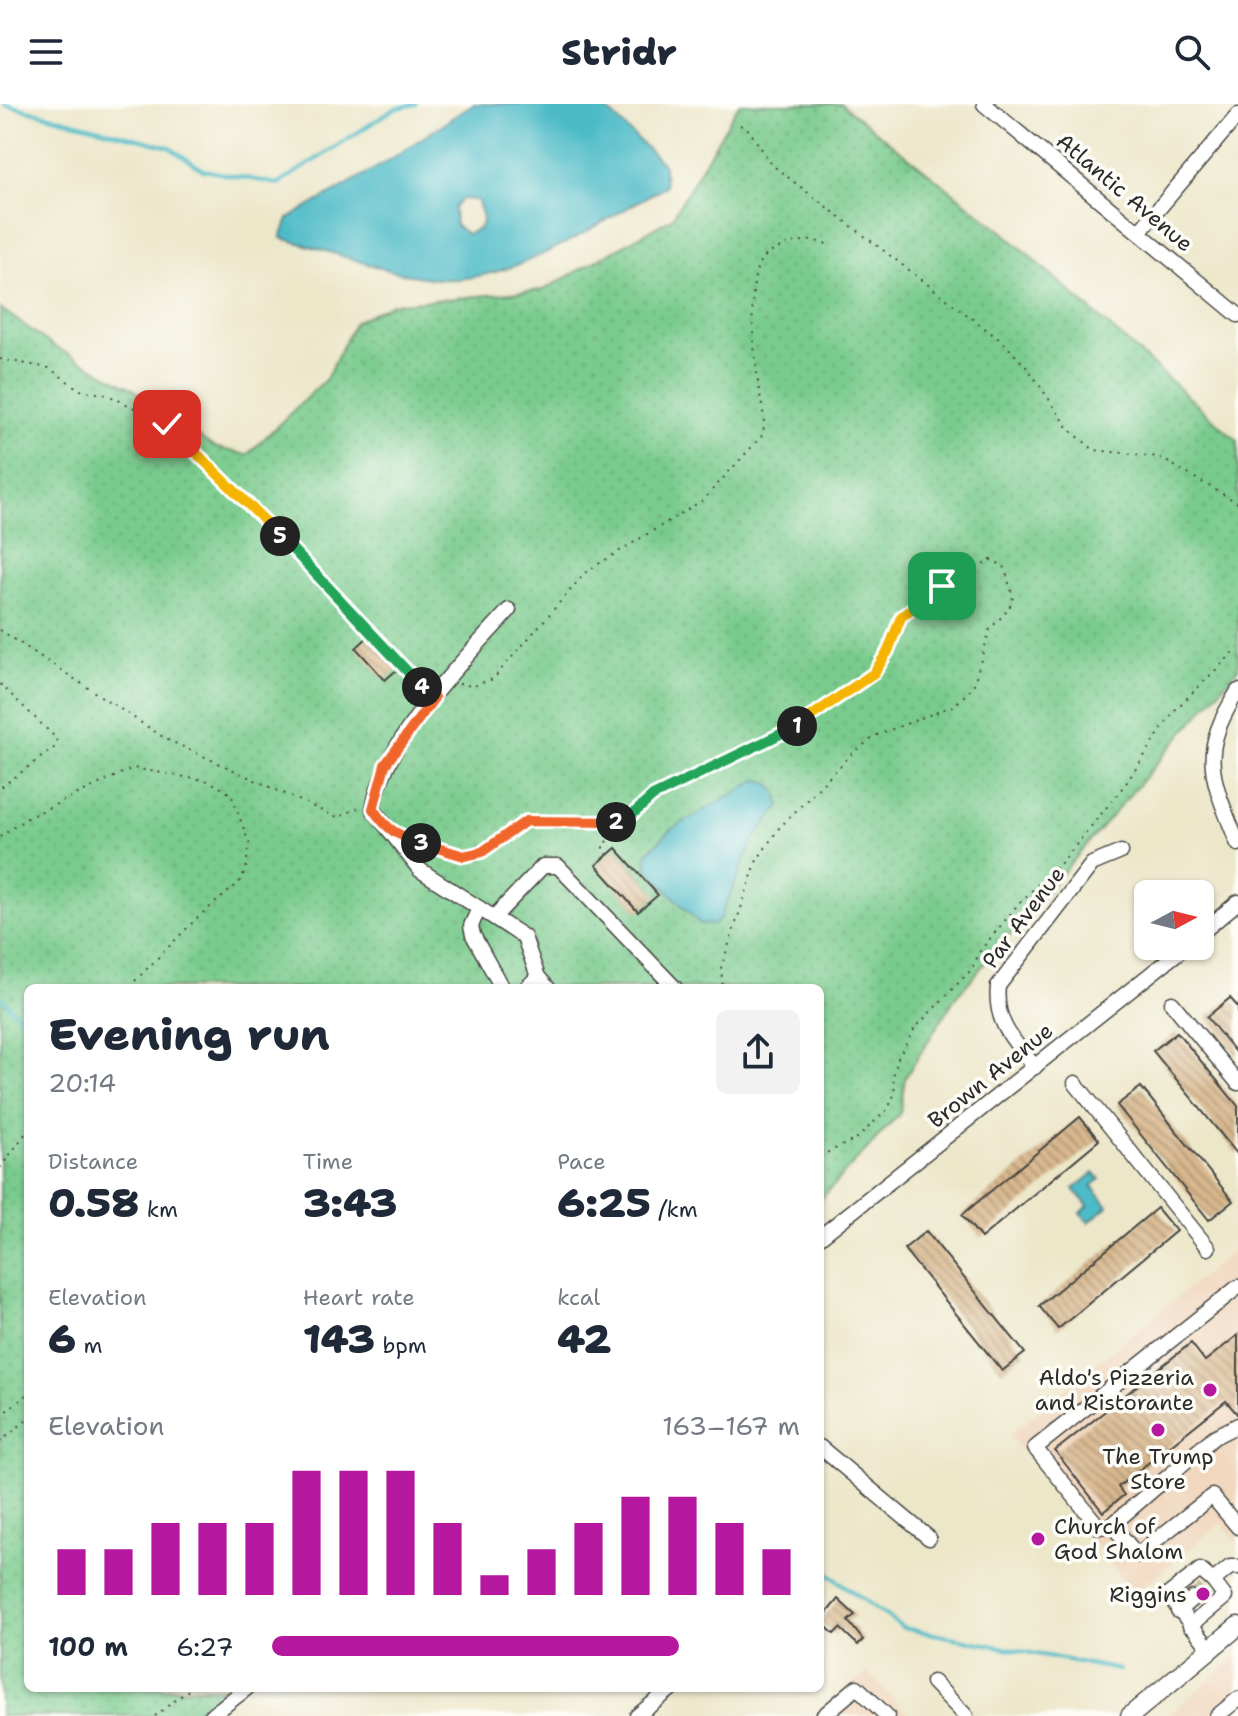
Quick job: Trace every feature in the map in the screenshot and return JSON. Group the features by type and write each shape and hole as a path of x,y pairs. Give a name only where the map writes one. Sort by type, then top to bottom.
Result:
{"main road":[{"path":"1130,1716 1210,1649 1236,1632"}],"street":[{"name":"Atlantic Avenue","path":"984,104 1000,109 1238,315"},
{"path":"1139,232 1238,115"},
{"path":"509,610 447,681 385,765 373,809 420,870 524,937 543,982"},
{"path":"1238,691 1216,731 1212,763 1220,798 1238,844"},
{"name":"Par Avenue","path":"1035,1067 1003,1026 996,1007 998,986 1092,864 1121,852"},
{"path":"495,916 543,866 558,866 671,984"},
{"path":"1214,922 1238,902"},
{"path":"479,908 471,926 473,935 500,984"},
{"name":"Brown Avenue","path":"824,1234 1169,960"},
{"path":"1172,1003 1238,1083"},
{"path":"1075,1083 1208,1248"},
{"path":"1238,1287 1035,1448 1099,1527 1112,1525 1214,1437 1238,1425"},
{"path":"824,1450 929,1538"},
{"path":"1112,1525 1137,1555 1212,1496 1235,1518"},
{"path":"1213,1581 1230,1567 1238,1567"},
{"path":"1190,1626 1225,1597 1200,1570 1168,1595 1178,1611 1190,1626 1210,1649"},
{"path":"1178,1611 1193,1598"},
{"path":"933,1682 966,1716"},
{"path":"823,1716 857,1687 887,1716"},
{"path":"211,1716 242,1692"},
{"path":"637,1716 667,1692"},
{"path":"1217,1716 1238,1699"}],"path":[{"path":"740,125 749,130 772,165 1004,343 1029,370 1070,430 1094,450 1159,457 1238,503"},
{"path":"447,681 473,686 493,679 587,571 703,500 761,437 765,428 756,371 754,284 758,266 774,251 792,242 812,240 829,245"},
{"path":"0,359 49,368 80,390 108,395 167,424 253,506 378,643 434,698"},
{"path":"608,855 602,846 653,796 784,733 845,695 879,667 901,617 921,599 991,560 1004,566 1013,590 1012,603 990,629 978,677 963,700 899,723 855,751 762,850 721,968 723,984"},
{"path":"0,630 166,739 331,815 339,817 356,808 373,809"},
{"path":"824,1154 856,1139 888,1109 895,1093 893,1077 898,1058 915,1028 972,969 980,951 1020,902 1063,861 1127,782 1174,711 1238,648"},
{"path":"0,684 54,732 57,739 54,748 0,788"},
{"path":"0,837 27,818 133,768 209,781 231,794 249,843 246,869 239,883 198,917 132,984"},
{"path":"416,841 464,856 482,852 526,821 624,822"},
{"path":"0,1168 24,1135"},
{"path":"0,1416 24,1397"},
{"path":"0,1442 24,1422"},
{"path":"155,1716 186,1692"}],"shaded area":[{"path":"1238,1247 1238,1542 1221,1523 1134,1594 1010,1435"},
{"path":"1238,1655 1238,1716 1168,1716"},
{"path":"868,1672 910,1716 815,1716"}],"green space":[{"path":"739,104 841,104 1002,231 1238,441 1238,669 955,998 905,1078 900,1113 824,1196 824,984 24,984 24,1692 221,1692 191,1716 0,1716 0,308 53,346 132,388 213,447 247,455 326,379 355,322 391,304 543,290 672,218"}],"water":[{"path":"473,104 601,104 664,165 665,186 552,250 490,273 459,279 429,278 392,271 281,238 288,219 388,161","holes":["462,199 477,200 483,217 480,228 467,234 455,225 454,207"]},
{"path":"757,780 767,782 774,788 779,807 753,841 720,919 714,925 700,924 647,869 647,853 672,829"},
{"path":"1094,1173 1100,1179 1092,1186 1108,1206 1089,1222 1081,1213 1088,1206 1074,1189"}],"building":[{"path":"369,636 399,668 385,680 356,648"},
{"path":"616,848 658,895 638,912 596,865"},
{"path":"1230,998 1238,1007 1238,1056 1207,1017"},
{"path":"1177,1032 1238,1106 1238,1155 1153,1051"},
{"path":"1141,1087 1233,1201 1209,1220 1117,1105"},
{"path":"1080,1117 1099,1140 981,1238 962,1215"},
{"path":"1157,1208 1176,1231 1058,1329 1039,1306"},
{"path":"926,1231 1025,1353 1002,1371 904,1249"},
{"path":"1238,1335 1238,1415 1226,1401 1118,1487 1124,1495 1103,1512 1055,1451 1191,1343 1205,1361"},
{"path":"838,1599 855,1615 848,1621 863,1640 858,1645 840,1628 834,1634 824,1625 824,1616"}],"waterway":[{"path":"4,104 169,147 203,170 278,184 394,109 416,104"},
{"path":"0,996 24,1022"},
{"path":"824,1571 903,1628 1119,1670"}],"tunnel":[{"path":"1193,1598 1213,1581"}],"place":[{"name":"Aldo's Pizzeria and Ristorante","path":"1210,1390"},
{"name":"The Trump Store","path":"1158,1430"},
{"name":"Church of God Shalom","path":"1038,1539"},
{"name":"Riggins","path":"1203,1594"}],"route":[{"path":"167,424 253,506 378,643 434,698 385,765 373,809 386,829 406,841 416,841 446,853 464,856 482,852 497,838 530,820 624,822 653,796 695,778 809,719 845,695 879,667 901,617 942,586"}]}
